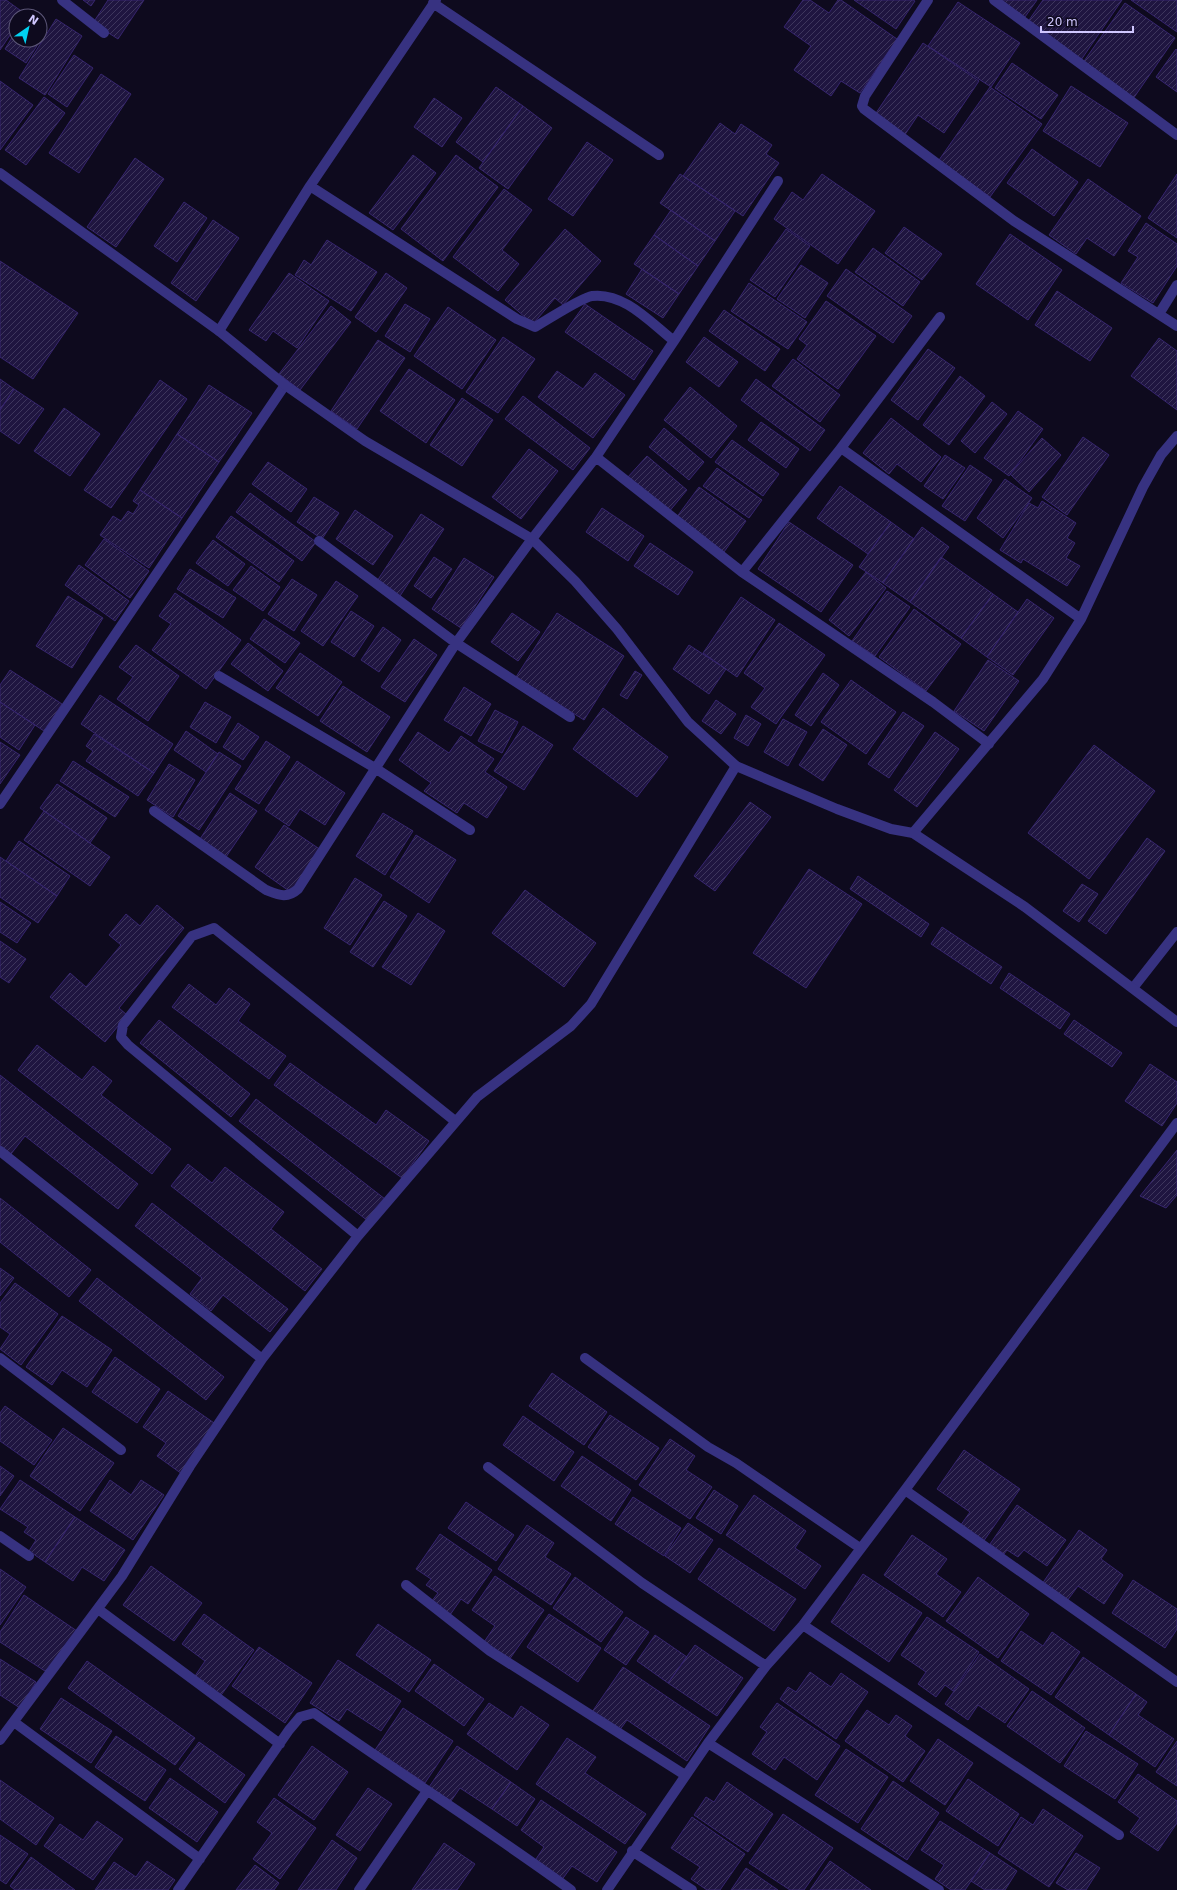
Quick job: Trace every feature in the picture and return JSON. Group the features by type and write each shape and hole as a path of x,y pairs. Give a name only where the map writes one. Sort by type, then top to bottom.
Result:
{"street":[{"path":"62,0 104,33"},
{"path":"928,0 864,96 862,106 864,110 1014,221 1177,326"},
{"path":"994,0 1177,135"},
{"path":"219,331 310,186 434,1 660,155"},
{"path":"0,173 219,331 285,385 365,440 532,539 575,581 617,628 688,722 736,766 891,829 913,833 1025,907 1177,1022"},
{"path":"154,811 266,890 282,896 291,895 298,889 456,643 532,539 596,457 674,341 778,181"},
{"path":"310,186 516,319 535,327 591,296 610,297 631,306 674,341"},
{"path":"1159,314 1177,286"},
{"path":"742,572 841,448 940,317"},
{"path":"0,804 285,385"},
{"path":"913,833 1043,679 1081,619 1143,487 1161,455 1177,436"},
{"path":"841,448 1081,619"},
{"path":"596,457 742,572 933,702 989,744"},
{"path":"319,541 456,643 570,717"},
{"path":"219,676 375,768 470,830"},
{"path":"0,1740 122,1576 190,1466 262,1359 358,1236 477,1097 565,1030 591,1004 736,766"},
{"path":"358,1236 128,1045 121,1037 124,1025 192,936 214,928 455,1121"},
{"path":"1133,988 1177,932"},
{"path":"607,1890 684,1775 766,1666 803,1625 1177,1123"},
{"path":"0,1151 262,1359"},
{"path":"0,1358 120,1450"},
{"path":"585,1358 708,1447 736,1463 860,1548"},
{"path":"488,1467 642,1583 766,1666"},
{"path":"905,1490 1177,1682"},
{"path":"0,1536 29,1556"},
{"path":"406,1585 490,1651 684,1775"},
{"path":"98,1609 280,1744"},
{"path":"803,1625 1119,1835"},
{"path":"178,1890 300,1717 314,1713 426,1792 491,1833 571,1890"},
{"path":"14,1722 200,1859"},
{"path":"708,1743 939,1890"},
{"path":"359,1890 426,1792"},
{"path":"632,1851 692,1890"}],"building":[{"path":"0,0 6,0 17,8 8,8 8,38 0,50"},
{"path":"83,0 95,0 91,6"},
{"path":"108,0 144,0 118,39 93,23"},
{"path":"803,0 810,0 829,13 838,0 841,0 897,39 860,93 841,81 831,96 794,70 811,46 784,27"},
{"path":"854,0 913,0 915,1 896,29"},
{"path":"1000,0 1037,0 1025,17"},
{"path":"1043,0 1122,0 1081,60 1027,23"},
{"path":"1131,0 1177,0 1177,32"},
{"path":"958,2 1020,43 991,87 928,46"},
{"path":"1125,3 1175,38 1133,99 1082,64"},
{"path":"56,19 82,36 45,95 19,78 38,48 48,48 48,32"},
{"path":"923,43 979,81 944,133 918,115 904,136 874,116"},
{"path":"8,44 8,48 36,48 26,63 5,49"},
{"path":"1176,49 1177,50 1177,92 1156,77"},
{"path":"74,55 93,68 67,107 48,94"},
{"path":"1012,63 1058,95 1041,119 995,88"},
{"path":"101,74 131,94 79,173 49,153"},
{"path":"0,81 33,105 0,150"},
{"path":"1071,86 1128,123 1100,167 1043,131"},
{"path":"496,87 523,106 483,162 456,142"},
{"path":"990,87 1042,124 990,197 939,160"},
{"path":"44,97 65,113 26,165 5,150"},
{"path":"434,98 462,118 442,147 414,127"},
{"path":"523,106 552,128 508,189 479,168"},
{"path":"720,123 735,134 741,124 772,145 766,154 779,163 743,216 683,176"},
{"path":"587,142 613,160 573,216 548,199"},
{"path":"1032,149 1078,182 1054,216 1007,183"},
{"path":"413,155 436,173 393,230 369,213"},
{"path":"456,155 498,187 443,261 401,229"},
{"path":"135,158 164,179 116,247 87,227"},
{"path":"680,174 735,211 715,241 660,203"},
{"path":"822,174 875,211 838,264 774,219 792,192 803,200"},
{"path":"1177,174 1177,238 1148,218"},
{"path":"1088,179 1141,216 1114,256 1087,238 1076,254 1049,235"},
{"path":"504,189 532,210 502,250 519,264 498,291 453,257"},
{"path":"184,202 207,218 177,262 154,246"},
{"path":"671,210 715,241 698,266 654,235"},
{"path":"213,220 239,238 196,301 171,283"},
{"path":"1146,223 1177,244 1177,266 1153,303 1121,283 1138,257 1128,251"},
{"path":"904,227 942,254 922,280 885,253"},
{"path":"565,229 601,261 563,305 555,298 533,324 505,300"},
{"path":"786,229 810,246 775,297 750,280"},
{"path":"1010,234 1062,270 1028,320 976,284"},
{"path":"654,235 698,266 679,294 634,264"},
{"path":"327,240 377,272 351,311 295,275 304,260 311,265"},
{"path":"873,248 920,282 903,306 855,272"},
{"path":"0,261 78,313 33,379 0,357"},
{"path":"801,265 828,283 805,318 777,299"},
{"path":"642,269 679,294 663,318 626,294"},
{"path":"846,269 912,316 893,343 827,296"},
{"path":"289,273 329,301 297,348 273,331 266,341 249,330"},
{"path":"386,273 407,288 376,332 355,317"},
{"path":"749,283 807,322 788,349 731,311"},
{"path":"1057,291 1112,328 1090,361 1035,325"},
{"path":"826,301 876,336 838,389 797,359 807,345 799,339"},
{"path":"405,304 430,319 410,352 385,336"},
{"path":"585,304 653,351 634,380 565,332"},
{"path":"331,306 351,322 300,390 279,374"},
{"path":"448,307 496,340 462,389 414,356"},
{"path":"724,310 780,349 765,371 709,331"},
{"path":"503,337 535,359 498,413 466,392"},
{"path":"704,337 738,362 719,387 686,362"},
{"path":"1159,338 1177,351 1177,410 1131,376"},
{"path":"378,340 405,358 357,429 331,411"},
{"path":"928,349 955,368 918,420 891,400"},
{"path":"793,359 840,395 820,422 772,386"},
{"path":"409,369 455,400 426,443 380,411"},
{"path":"557,371 583,389 595,373 625,395 593,438 538,397"},
{"path":"960,376 985,396 949,445 923,425"},
{"path":"0,379 14,389 0,410"},
{"path":"756,379 825,430 810,451 741,400"},
{"path":"160,380 187,399 111,508 84,490"},
{"path":"209,385 252,413 219,462 177,434"},
{"path":"690,387 737,426 711,458 664,420"},
{"path":"14,389 44,409 19,444 0,431 0,410"},
{"path":"523,396 590,448 573,470 505,419"},
{"path":"462,398 493,420 462,466 430,445"},
{"path":"992,402 1007,414 975,453 961,441"},
{"path":"64,408 100,434 70,476 34,451"},
{"path":"1018,411 1043,429 1009,476 984,458"},
{"path":"891,418 941,457 921,482 897,464 889,474 863,453"},
{"path":"761,422 799,449 786,468 748,440"},
{"path":"664,428 704,462 689,480 649,447"},
{"path":"177,434 219,462 182,518 140,490"},
{"path":"1083,437 1109,455 1067,515 1042,497"},
{"path":"1042,438 1061,455 1029,492 1010,474"},
{"path":"732,440 779,474 763,496 715,462"},
{"path":"529,449 558,471 521,519 492,497"},
{"path":"945,455 965,468 943,499 924,486"},
{"path":"647,456 687,490 668,513 627,478"},
{"path":"268,462 307,489 291,512 252,484"},
{"path":"970,465 992,480 965,521 942,506"},
{"path":"717,468 762,500 749,518 703,486"},
{"path":"1005,479 1032,498 1003,538 977,518"},
{"path":"840,486 891,522 868,554 817,518"},
{"path":"699,487 746,521 724,552 676,518"},
{"path":"140,490 182,518 149,568 100,535 113,516 121,521 128,511 133,514 139,505 133,501"},
{"path":"250,493 316,542 302,561 236,512"},
{"path":"314,497 339,513 322,539 297,522"},
{"path":"1042,501 1076,523 1067,538 1075,543 1066,558 1080,566 1067,586 1023,559 1021,563 1000,550 1029,503 1038,508"},
{"path":"602,508 644,536 628,561 586,532"},
{"path":"355,510 393,536 373,565 336,539"},
{"path":"421,514 444,529 400,596 377,581"},
{"path":"231,516 294,561 279,582 216,537"},
{"path":"789,522 853,565 821,612 758,569"},
{"path":"891,522 914,539 883,583 859,567"},
{"path":"922,527 949,547 910,602 883,583"},
{"path":"104,539 149,571 130,598 85,565"},
{"path":"213,540 245,564 228,586 196,563"},
{"path":"650,543 693,572 678,595 634,566"},
{"path":"434,557 452,569 431,598 414,586"},
{"path":"941,557 993,594 961,638 910,602"},
{"path":"464,558 494,577 461,628 432,609"},
{"path":"79,565 129,601 115,621 65,585"},
{"path":"251,566 280,587 263,611 233,590"},
{"path":"190,569 236,598 223,618 177,589"},
{"path":"866,572 886,588 849,636 829,620"},
{"path":"292,579 317,595 294,631 268,614"},
{"path":"336,581 358,596 323,646 301,631"},
{"path":"887,591 910,607 875,656 852,641"},
{"path":"175,593 241,640 206,689 152,650 171,624 159,616"},
{"path":"993,594 1018,612 987,657 961,638"},
{"path":"68,596 103,618 72,668 36,646"},
{"path":"741,597 775,620 737,677 703,653"},
{"path":"1027,599 1054,618 1013,675 987,657"},
{"path":"914,609 961,644 926,691 879,657"},
{"path":"351,611 374,626 354,657 331,642"},
{"path":"512,613 540,632 518,661 491,642"},
{"path":"557,613 624,656 584,720 516,677"},
{"path":"264,619 300,643 285,663 250,639"},
{"path":"779,623 825,655 776,724 751,707 765,688 744,673"},
{"path":"383,627 401,640 379,672 361,660"},
{"path":"414,639 437,655 405,702 381,687"},
{"path":"248,643 283,671 268,691 231,664"},
{"path":"136,645 179,676 148,721 117,699 133,677 119,667"},
{"path":"689,645 726,669 709,694 673,669"},
{"path":"300,653 342,682 318,716 276,688"},
{"path":"988,660 1019,681 984,731 954,711"},
{"path":"10,670 62,704 44,731 0,702 0,685"},
{"path":"635,671 642,675 627,699 620,695"},
{"path":"823,673 839,685 811,726 795,715"},
{"path":"851,680 896,712 866,754 821,722"},
{"path":"343,686 390,717 367,752 320,721"},
{"path":"464,687 491,704 471,736 444,720"},
{"path":"100,695 173,744 154,773 81,724"},
{"path":"716,700 736,714 721,734 702,721"},
{"path":"0,702 35,725 19,750 0,737"},
{"path":"205,702 231,717 216,743 190,727"},
{"path":"603,708 668,757 637,797 573,749"},
{"path":"495,710 518,722 502,753 478,741"},
{"path":"903,712 924,726 889,778 868,764"},
{"path":"746,715 761,724 748,746 734,738"},
{"path":"783,719 807,732 788,766 764,752"},
{"path":"238,723 259,737 243,760 223,747"},
{"path":"523,726 553,745 524,790 494,771"},
{"path":"823,729 847,745 823,781 799,765"},
{"path":"186,731 218,754 206,772 174,750"},
{"path":"418,732 449,753 461,736 494,759 485,772 507,787 487,818 464,803 457,813 424,791 431,783 399,760"},
{"path":"935,732 959,749 917,807 894,790"},
{"path":"94,734 154,773 138,796 86,761 93,751 86,746"},
{"path":"266,741 290,757 259,804 235,789"},
{"path":"0,742 20,755 0,784"},
{"path":"1094,745 1155,791 1089,879 1028,833"},
{"path":"219,752 241,766 199,830 178,816"},
{"path":"73,761 129,797 115,817 60,781"},
{"path":"297,761 345,793 325,825 300,809 289,826 265,810"},
{"path":"169,764 195,780 173,817 147,800"},
{"path":"57,784 107,818 90,843 40,808"},
{"path":"230,793 257,811 226,857 200,839"},
{"path":"750,802 771,817 715,891 694,876"},
{"path":"44,811 110,857 90,886 24,840"},
{"path":"383,813 413,831 385,875 356,856"},
{"path":"284,825 321,850 292,893 255,867"},
{"path":"416,835 456,860 429,903 390,877"},
{"path":"1147,838 1165,851 1106,934 1088,921"},
{"path":"19,841 70,876 57,896 6,861"},
{"path":"0,857 57,896 38,923 0,897"},
{"path":"809,869 862,904 806,988 753,953"},
{"path":"858,876 929,924 921,937 850,889"},
{"path":"355,878 382,895 350,945 324,928"},
{"path":"1082,884 1098,894 1079,922 1063,911"},
{"path":"525,890 596,943 564,987 492,933"},
{"path":"384,901 407,916 373,967 350,952"},
{"path":"0,902 31,923 17,943 0,932"},
{"path":"157,905 184,928 119,1008 127,1015 105,1042 50,997 70,973 86,987 121,945 109,935 126,914 140,926"},
{"path":"418,913 445,931 411,985 382,967"},
{"path":"942,927 1002,967 991,984 931,944"},
{"path":"0,941 26,959 9,983 0,977"},
{"path":"1009,973 1070,1014 1060,1029 1000,988"},
{"path":"189,984 216,1005 229,988 250,1004 238,1021 286,1056 269,1079 172,1007"},
{"path":"159,1020 250,1094 231,1117 140,1043"},
{"path":"1074,1020 1122,1053 1112,1067 1064,1034"},
{"path":"37,1045 82,1080 93,1066 112,1081 101,1095 171,1149 152,1174 18,1070"},
{"path":"290,1063 376,1125 386,1110 429,1141 402,1178 274,1085"},
{"path":"1150,1064 1177,1082 1177,1103 1162,1126 1125,1101"},
{"path":"0,1075 138,1184 118,1209 25,1136 11,1154 0,1146"},
{"path":"256,1099 385,1199 368,1221 239,1121"},
{"path":"1177,1150 1177,1195 1166,1208 1140,1196"},
{"path":"188,1164 212,1183 225,1167 284,1212 271,1229 322,1269 305,1291 171,1186"},
{"path":"0,1198 91,1270 69,1297 0,1242"},
{"path":"152,1203 288,1309 270,1332 223,1295 211,1311 190,1294 202,1278 135,1226"},
{"path":"0,1268 14,1278 0,1296"},
{"path":"97,1278 224,1377 206,1400 79,1301"},
{"path":"15,1283 58,1314 21,1365 0,1349 10,1334 0,1327 0,1303"},
{"path":"62,1316 112,1350 87,1387 62,1370 52,1385 26,1367"},
{"path":"115,1357 160,1389 137,1423 92,1392"},
{"path":"552,1373 607,1412 584,1445 529,1406"},
{"path":"168,1391 217,1425 182,1474 157,1456 166,1443 143,1427"},
{"path":"5,1406 52,1440 34,1465 0,1441 0,1413"},
{"path":"610,1415 659,1448 636,1480 588,1447"},
{"path":"523,1416 574,1452 554,1481 503,1445"},
{"path":"63,1428 114,1463 80,1511 30,1476"},
{"path":"670,1439 695,1456 686,1470 712,1487 690,1519 639,1485"},
{"path":"964,1450 1020,1489 983,1542 960,1526 970,1512 937,1489"},
{"path":"582,1456 631,1490 611,1521 561,1486"},
{"path":"0,1466 14,1476 0,1496"},
{"path":"20,1480 75,1517 45,1562 29,1551 36,1540 24,1532 28,1527 0,1509"},
{"path":"110,1480 131,1495 141,1480 164,1495 133,1540 90,1511"},
{"path":"714,1490 738,1506 721,1534 696,1518"},
{"path":"754,1495 806,1531 795,1548 821,1566 805,1589 726,1535"},
{"path":"633,1497 681,1528 664,1556 615,1524"},
{"path":"466,1502 514,1535 496,1561 448,1528"},
{"path":"1017,1505 1066,1540 1047,1566 1024,1550 1018,1557 1007,1550 1004,1554 990,1544"},
{"path":"75,1517 125,1550 104,1581 82,1567 73,1581 45,1562"},
{"path":"688,1523 713,1540 690,1573 665,1556"},
{"path":"527,1525 554,1543 545,1557 571,1574 551,1605 498,1569"},
{"path":"1079,1530 1107,1550 1101,1559 1123,1575 1104,1604 1078,1586 1067,1601 1042,1584"},
{"path":"440,1534 492,1570 468,1604 461,1599 450,1615 431,1602 438,1593 426,1585 431,1579 416,1569"},
{"path":"912,1535 947,1559 936,1574 961,1592 943,1617 884,1575"},
{"path":"719,1548 796,1599 774,1631 698,1579"},
{"path":"151,1566 202,1603 174,1641 123,1605"},
{"path":"0,1569 26,1587 0,1625"},
{"path":"863,1574 922,1613 889,1662 831,1622"},
{"path":"495,1576 544,1610 509,1660 484,1642 495,1626 472,1610"},
{"path":"575,1577 623,1612 601,1642 553,1608"},
{"path":"978,1577 1029,1614 998,1658 946,1621"},
{"path":"1133,1580 1177,1609 1177,1629 1165,1648 1112,1613"},
{"path":"24,1595 77,1631 48,1673 0,1642 0,1632"},
{"path":"204,1614 254,1650 219,1698 193,1679 205,1661 182,1644"},
{"path":"549,1614 601,1648 578,1682 527,1647"},
{"path":"626,1617 649,1632 626,1665 604,1650"},
{"path":"927,1617 979,1652 953,1691 945,1685 936,1697 918,1684 926,1672 901,1655"},
{"path":"378,1624 431,1660 409,1692 356,1655"},
{"path":"1021,1631 1043,1646 1052,1632 1080,1652 1051,1695 1001,1661"},
{"path":"655,1635 687,1657 668,1683 637,1661"},
{"path":"695,1645 743,1678 717,1716 668,1683"},
{"path":"259,1647 312,1683 285,1723 232,1686"},
{"path":"980,1654 1029,1689 1005,1723 978,1705 968,1720 945,1704"},
{"path":"1083,1657 1136,1694 1109,1735 1055,1697"},
{"path":"0,1659 36,1682 20,1708 0,1695"},
{"path":"338,1660 401,1701 381,1731 347,1709 339,1721 310,1703"},
{"path":"87,1661 195,1738 175,1765 68,1688"},
{"path":"434,1664 484,1699 464,1726 415,1691"},
{"path":"623,1667 710,1726 687,1761 627,1720 619,1731 592,1712"},
{"path":"810,1672 831,1687 841,1673 868,1692 836,1739 780,1699 788,1687 796,1692"},
{"path":"1032,1691 1085,1728 1060,1763 1007,1726"},
{"path":"1136,1694 1147,1702 1138,1715 1174,1739 1155,1767 1109,1735"},
{"path":"61,1698 112,1731 91,1763 40,1729"},
{"path":"489,1703 513,1719 521,1706 549,1725 517,1770 467,1734"},
{"path":"777,1703 840,1746 817,1780 784,1757 775,1770 752,1754 767,1732 760,1727"},
{"path":"403,1708 453,1741 425,1783 375,1750"},
{"path":"867,1710 889,1725 896,1715 912,1726 905,1736 925,1751 903,1782 845,1741"},
{"path":"1086,1731 1138,1764 1115,1799 1064,1766"},
{"path":"116,1736 166,1770 145,1801 95,1767"},
{"path":"567,1738 596,1757 585,1773 646,1814 625,1844 536,1784"},
{"path":"938,1739 973,1763 945,1805 910,1781"},
{"path":"1177,1741 1177,1786 1156,1772"},
{"path":"199,1742 245,1775 225,1803 179,1769"},
{"path":"312,1746 348,1772 314,1820 278,1795"},
{"path":"457,1746 511,1782 492,1809 460,1788 451,1801 429,1787"},
{"path":"846,1749 888,1777 858,1823 815,1795"},
{"path":"1138,1774 1177,1801 1177,1823 1158,1851 1130,1832 1140,1818 1118,1802"},
{"path":"170,1778 218,1812 197,1842 149,1808"},
{"path":"968,1779 1019,1814 998,1846 946,1811"},
{"path":"0,1780 54,1818 36,1845 0,1819"},
{"path":"893,1781 939,1813 907,1860 861,1829"},
{"path":"511,1782 535,1799 517,1826 492,1809"},
{"path":"727,1782 773,1814 748,1852 694,1815 706,1797 714,1802"},
{"path":"368,1788 392,1804 360,1851 336,1835"},
{"path":"274,1798 316,1828 280,1879 253,1859 272,1833 257,1822"},
{"path":"541,1800 617,1852 597,1882 572,1866 561,1881 534,1862 544,1847 521,1830"},
{"path":"1043,1809 1083,1836 1049,1887 998,1853 1021,1817 1033,1825"},
{"path":"783,1814 833,1848 804,1890 790,1890 749,1863"},
{"path":"692,1817 745,1854 720,1890 707,1890 691,1879 700,1867 671,1848"},
{"path":"97,1821 123,1839 93,1880 44,1846 60,1824 83,1840"},
{"path":"940,1821 990,1853 965,1890 951,1890 935,1879 944,1865 921,1850"},
{"path":"0,1835 28,1854 6,1884 0,1880"},
{"path":"332,1840 357,1858 336,1890 298,1890"},
{"path":"444,1843 475,1864 457,1890 412,1890"},
{"path":"990,1853 1017,1871 1005,1890 985,1890 971,1881"},
{"path":"1076,1853 1100,1868 1086,1890 1068,1890 1056,1883"},
{"path":"31,1857 75,1890 15,1890 10,1886"},
{"path":"147,1861 175,1880 168,1890 95,1890 114,1862 136,1877"},
{"path":"830,1861 871,1890 810,1890"},
{"path":"255,1865 279,1883 274,1890 236,1890"},
{"path":"746,1868 778,1890 731,1890"}]}
